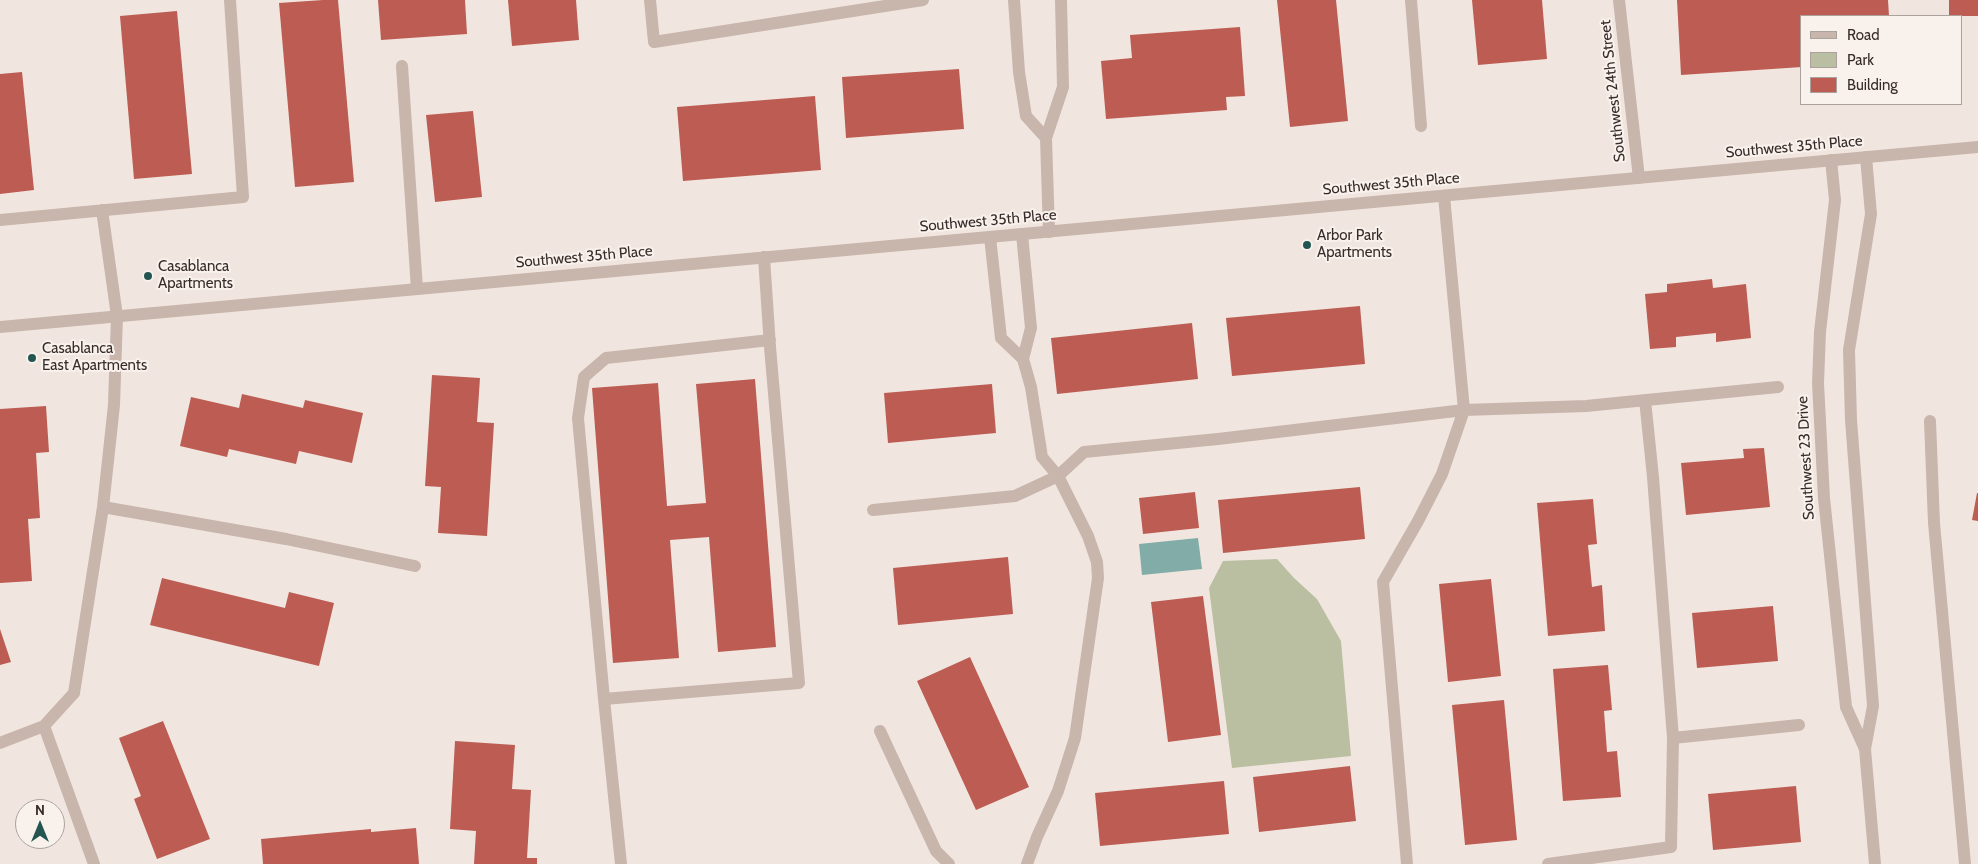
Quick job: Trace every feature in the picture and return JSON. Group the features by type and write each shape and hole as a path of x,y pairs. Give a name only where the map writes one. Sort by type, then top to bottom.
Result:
{"street":[{"path":"0,220 243,197 230,0"},
{"path":"650,0 654,42 923,0"},
{"path":"1014,0 1019,72 1026,116 1046,138"},
{"path":"1049,232 1046,138 1063,87 1061,0"},
{"path":"1410,0 1421,126"},
{"name":"Southwest 24th Street","path":"1619,0 1639,178"},
{"path":"402,66 418,289"},
{"name":"Southwest 35th Place","path":"0,327 1978,147"},
{"name":"Southwest 23 Drive","path":"1866,157 1871,214 1849,350 1851,420 1873,706 1865,749 1875,864"},
{"name":"Southwest 23 Drive","path":"1831,160 1835,200 1820,332 1818,383 1824,498 1846,707 1865,749"},
{"path":"1407,864 1383,582 1442,474 1464,410 1444,196"},
{"path":"0,743 44,726 74,693 103,507 114,405 117,316 102,210"},
{"path":"1022,234 1031,328 1023,360"},
{"path":"990,237 1000,338 1023,360 1031,387 1042,456 1058,476 1088,536 1098,562 1098,578 1074,738 1058,792 1025,864"},
{"path":"604,698 799,683 764,257"},
{"path":"621,864 578,418 584,377 606,358 770,340"},
{"path":"873,510 1015,496 1058,476 1084,452 1218,439 1464,410 1586,406 1778,387"},
{"path":"1548,864 1671,848 1673,738 1653,477 1645,400"},
{"path":"1930,421 1934,523 1965,864"},
{"path":"103,507 286,539 415,566"},
{"path":"1673,738 1799,725"},
{"path":"44,726 94,864"},
{"path":"880,731 936,851 949,864"}],"green space":[{"path":"1277,559 1317,599 1341,641 1351,756 1232,768 1209,588 1223,561"}],"water":[{"path":"1198,538 1202,569 1142,575 1139,544"}],"building":[{"path":"338,0 354,182 295,187 279,3"},
{"path":"378,0 465,0 467,34 381,40"},
{"path":"508,0 576,0 579,40 512,46"},
{"path":"1277,0 1336,0 1348,121 1290,127"},
{"path":"1472,0 1542,0 1547,59 1478,65"},
{"path":"1677,0 1888,0 1889,15 1800,15 1800,67 1681,75"},
{"path":"1949,0 1978,0 1978,16 1949,15"},
{"path":"177,11 192,174 134,179 120,16"},
{"path":"1240,27 1245,96 1226,97 1227,110 1106,119 1101,61 1132,58 1130,35"},
{"path":"959,69 964,129 846,138 842,77"},
{"path":"22,72 34,190 0,194 0,74"},
{"path":"815,96 821,170 683,181 677,107"},
{"path":"473,111 482,197 435,202 426,115"},
{"path":"1712,279 1713,288 1746,284 1751,338 1716,342 1716,333 1676,337 1676,347 1650,349 1645,294 1667,292 1667,284"},
{"path":"1360,306 1365,364 1232,376 1226,318"},
{"path":"1192,323 1198,379 1057,394 1051,338"},
{"path":"432,375 480,378 477,422 494,423 487,536 438,533 441,487 425,486"},
{"path":"755,379 776,647 718,652 709,537 670,540 679,658 613,663 592,388 658,383 667,506 706,503 696,384"},
{"path":"992,384 996,433 888,443 884,393"},
{"path":"242,394 303,408 305,400 363,413 352,463 299,451 296,464 229,449 227,457 180,446 191,397 239,408"},
{"path":"46,406 49,452 36,453 40,518 28,519 32,581 0,583 0,409"},
{"path":"1764,448 1770,507 1686,515 1681,463 1744,458 1743,449"},
{"path":"1360,487 1365,539 1223,553 1218,500"},
{"path":"1195,492 1199,528 1143,534 1139,498"},
{"path":"1978,493 1978,521 1972,520"},
{"path":"1593,499 1597,544 1588,545 1592,587 1602,585 1605,631 1548,636 1537,503"},
{"path":"1008,557 1013,614 898,625 893,568"},
{"path":"162,578 285,608 289,592 334,603 319,666 150,625"},
{"path":"1491,579 1501,676 1448,682 1439,584"},
{"path":"1203,596 1221,735 1168,742 1151,602"},
{"path":"1773,606 1778,661 1697,668 1692,613"},
{"path":"0,629 11,662 0,665"},
{"path":"970,657 1029,787 976,810 917,681"},
{"path":"1608,665 1612,710 1604,711 1607,752 1617,751 1621,797 1563,801 1553,669"},
{"path":"1504,700 1517,840 1465,845 1452,705"},
{"path":"163,721 210,839 157,859 134,799 141,796 119,738"},
{"path":"455,741 515,745 512,789 531,790 527,858 537,858 537,864 474,864 476,831 450,829"},
{"path":"1350,766 1356,821 1259,832 1253,777"},
{"path":"1224,781 1229,834 1100,846 1095,793"},
{"path":"1796,786 1801,842 1713,850 1708,794"},
{"path":"416,828 419,864 263,864 261,839 371,829 371,832"}],"place":[{"name":"Arbor Park Apartments","path":"1307,245"},
{"name":"Casablanca Apartments","path":"148,276"},
{"name":"Casablanca East Apartments","path":"32,358"}]}
